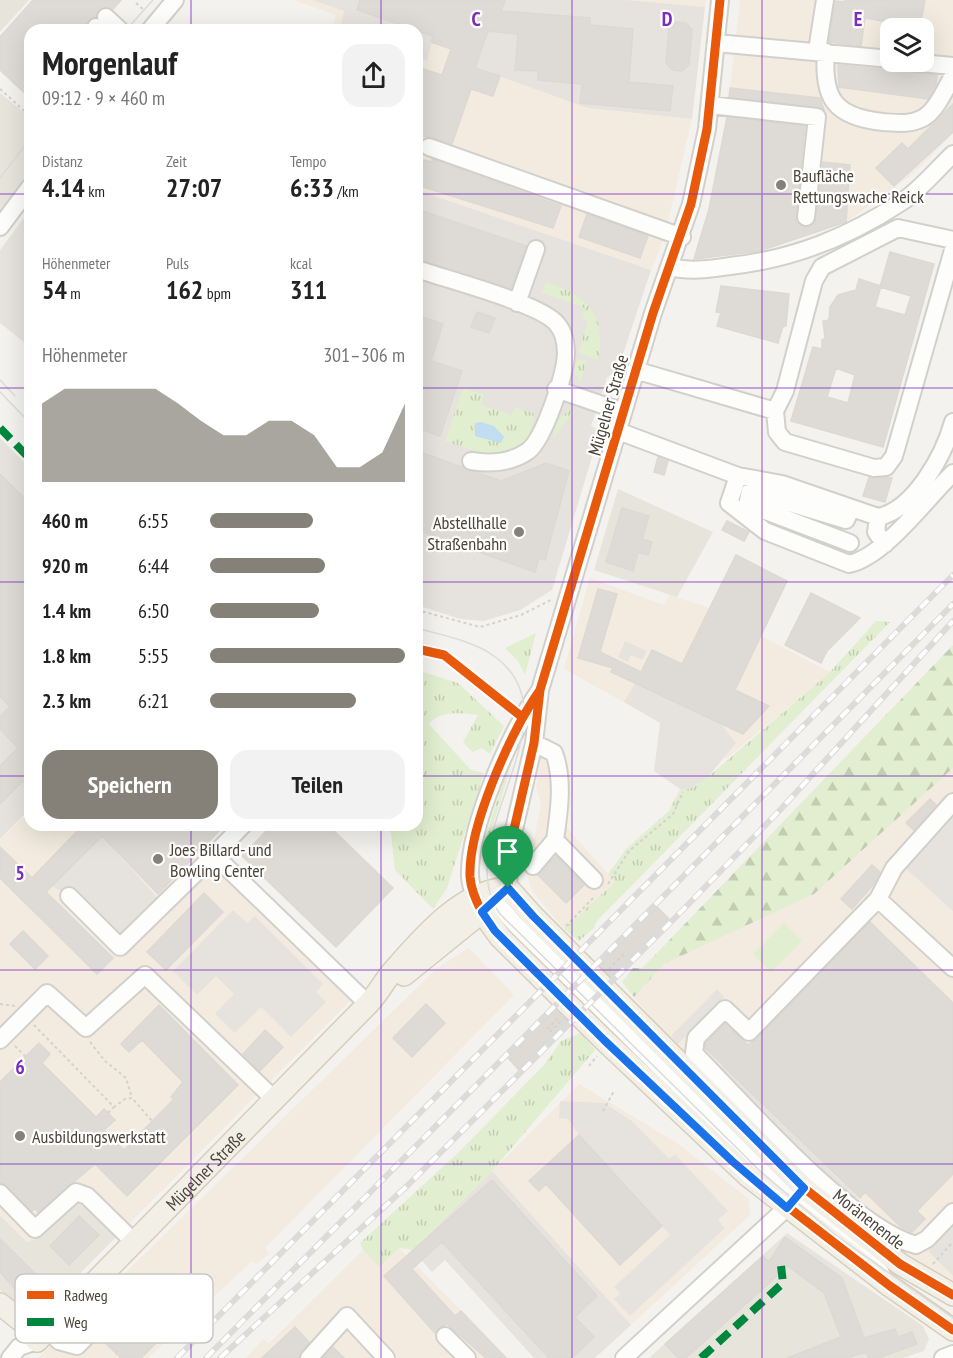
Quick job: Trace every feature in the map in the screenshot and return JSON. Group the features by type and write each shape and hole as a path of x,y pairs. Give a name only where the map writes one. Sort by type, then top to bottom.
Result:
{"main road":[{"name":"Mügelner Straße","path":"103,1274 370,1002 392,972 445,917 460,904 490,897"},
{"name":"Moränenende","path":"490,897 500,937 604,1040 732,1161 953,1295"},
{"name":"Moränenende","path":"490,897 533,916 796,1198 890,1287 953,1330"},
{"path":"0,1304 15,1316"},
{"path":"0,1322 15,1336"}],"street":[{"path":"155,24 175,0"},
{"name":"Mügelner Straße","path":"490,897 509,851 534,743 540,690 635,370 681,237 707,129 720,0"},
{"path":"825,0 821,51 824,75 828,93 836,105 848,115 874,121 907,124 931,112 953,76"},
{"path":"716,43 880,58"},
{"path":"934,64 953,66"},
{"path":"710,105 816,117 806,217"},
{"path":"429,147 681,237"},
{"path":"670,267 688,270 752,264 796,255 838,240 905,200 953,154"},
{"path":"0,227 24,195"},
{"path":"953,240 898,228 822,267 814,281 784,391 775,411 777,432 785,442 874,468 886,467 894,456 953,250"},
{"path":"517,303 536,249"},
{"path":"423,271 546,314 561,329 566,352 541,434 530,449 506,461 471,461"},
{"path":"635,370 775,411"},
{"path":"556,389 623,412"},
{"path":"885,544 876,532 920,489 951,435 953,422"},
{"path":"618,431 738,477 782,484 889,520"},
{"path":"746,510 765,531 849,564 863,561 885,544 889,520 949,477 937,459"},
{"path":"738,477 729,502 746,510 850,543"},
{"path":"746,510 750,491 846,520 851,509"},
{"name":"Mügelner Straße","path":"490,897 471,863 486,804 507,742 540,690"},
{"path":"533,866 555,840 560,802 558,763 554,753 534,743"},
{"path":"953,802 894,868 878,899 749,1032 725,1009 696,1038 694,1053 817,1177 897,1240 916,1245 927,1239 953,1212"},
{"path":"69,896 120,947 237,831"},
{"path":"555,840 594,880"},
{"path":"214,855 370,1002"},
{"path":"878,899 953,968"},
{"path":"0,1040 47,993 86,1028 145,975 274,1099"},
{"path":"0,1193 35,1229 76,1192 87,1196 134,1242"},
{"path":"624,1358 796,1198 868,1255 890,1287"},
{"path":"868,1255 900,1264"},
{"path":"309,1358 347,1316 387,1358"},
{"path":"445,1336 466,1358"},
{"path":"10,1358 19,1347 27,1343"},
{"path":"24,1358 36,1343"},
{"path":"66,1343 77,1346 80,1343"},
{"path":"943,1358 953,1354"}],"path":[{"path":"0,89 24,111"},
{"path":"423,612 480,627 521,615 554,598 567,598"},
{"path":"561,930 609,883 629,851 673,814 683,792"},
{"path":"609,969 624,954"},
{"path":"0,1004 15,1006 25,1015 114,1107"},
{"path":"549,1031 562,1016"},
{"path":"86,1028 88,1041 105,1061 126,1078 132,1098 152,1121"},
{"path":"589,1066 601,1052"},
{"path":"603,1112 614,1091"},
{"path":"108,1113 125,1099 132,1098"},
{"path":"930,1269 953,1242"},
{"path":"947,1248 951,1252"}],"shaded area":[{"path":"0,0 29,0 0,32"},
{"path":"293,0 481,0 588,108 692,119 664,239 651,270 423,192 423,24 334,24 336,15"},
{"path":"312,0 360,0 357,11 397,24 341,24 344,11"},
{"path":"483,0 625,0 705,7 692,119 588,108 460,62"},
{"path":"608,0 706,0 705,7"},
{"path":"740,0 953,0 953,134 914,173 846,222 849,165 819,161 825,98 730,88"},
{"path":"423,33 433,36 427,61 423,59"},
{"path":"0,93 24,112 24,183 0,213"},
{"path":"423,192 651,270 619,366 607,378 591,426 595,428 598,437 552,590 520,610 484,621 460,619 423,607"},
{"path":"23,219 24,342 0,323 0,250"},
{"path":"0,438 24,462 24,815 0,839"},
{"path":"618,489 713,532 677,597 594,570"},
{"path":"590,578 664,605 669,595 704,606 830,672 726,759 564,669"},
{"path":"625,641 647,651 642,660 631,655 628,662 618,657"},
{"path":"636,682 720,723 736,743 708,777 689,789 680,789 654,771 660,723 624,702"},
{"path":"544,739 559,744 567,761 567,828 615,882 564,929 532,891 527,876 541,804 536,787"},
{"path":"953,768 953,1283 896,1248 806,1176 662,1031 634,997 664,964 814,894"},
{"path":"953,811 953,911 903,866"},
{"path":"24,817 24,831 187,831 203,847 217,870 351,1000 118,1235 88,1208 75,1203 39,1238 27,1242 0,1215 0,840"},
{"name":"Joes Billard- und Bowling Center","path":"102,836 163,904 120,947 69,896 52,886"},
{"path":"233,910 247,923 255,916 323,984 316,992 326,1002 291,1037 261,1007 235,1033 215,1014 234,994 216,976 197,995 173,971"},
{"path":"469,948 514,995 265,1248 269,1254 257,1264 252,1261 213,1297 213,1274 124,1274 438,967"},
{"path":"717,989 724,997 678,1044 671,1036"},
{"path":"722,1065 857,1197 850,1204 714,1073"},
{"path":"579,1084 677,1143 749,1199 750,1215 631,1325 492,1171"},
{"path":"560,1101 604,1103 632,1121 669,1159 675,1154 728,1211 718,1220 725,1228 630,1316 614,1299 620,1294 614,1287 670,1235 579,1135 568,1119 559,1118"},
{"path":"492,1171 631,1325 595,1358 534,1358 445,1260 432,1272 413,1250"},
{"path":"75,1203 88,1208 118,1235 80,1274 15,1274 15,1303 0,1290 0,1215 27,1242"},
{"path":"953,1226 953,1276 928,1251"},
{"path":"787,1233 923,1326 929,1339 924,1351 903,1358 649,1358"},
{"path":"399,1248 508,1358 246,1358 263,1339 269,1343 363,1250 379,1266"},
{"path":"53,1343 164,1343 148,1358 38,1358"}],"green space":[{"path":"546,282 573,293 591,309 599,330 598,360 578,353 588,321 582,319 585,308 542,293"},
{"path":"577,358 587,361 580,383 574,371"},
{"path":"463,388 484,395 481,405 512,415 515,407 535,414 525,441 514,450 495,453 474,450 445,441"},
{"path":"568,411 574,411 553,439 557,421"},
{"path":"876,621 890,622 596,922 594,928 579,941 564,929 615,882 608,874 626,849 669,811 680,789 689,789 708,777 830,672"},
{"path":"536,633 525,675 518,661 505,648"},
{"path":"953,645 953,768 814,894 664,964 634,997 622,982 633,968 642,968 655,955"},
{"path":"423,672 458,683 504,726 490,754 482,748 472,752 463,742 478,715 445,714 429,724 471,770 484,773 447,888 433,909 395,870 391,831 423,831"},
{"path":"516,742 518,743 488,842 484,841"},
{"path":"784,923 802,941 771,972 753,954"},
{"path":"581,1033 595,1050 492,1171 413,1250 399,1248 379,1267 363,1250 360,1243 461,1150 544,1065 561,1041"}],"water":[{"path":"481,422 494,426 504,437 501,443 475,436 475,423"}],"building":[{"path":"33,0 121,0 113,9 108,7 99,9 96,17 87,21 87,24 24,24 24,92 0,70 0,37"},
{"path":"360,0 505,0 501,11 590,18 590,25 633,29 629,82 673,86 670,111 580,103 582,84 538,80 538,71 515,70 518,34 488,31 475,68 500,76 493,96 471,89 452,144 433,137 423,136 423,69 442,75 451,49 431,42 433,36 423,33 423,24 398,24 357,10"},
{"path":"845,0 925,0 922,18 880,18 880,21 865,18 861,46 829,42 835,1 844,2"},
{"path":"676,22 686,23 692,30 689,65 682,71 672,70 666,63 669,28"},
{"path":"838,65 880,69 880,72 937,75 936,85 928,99 839,87"},
{"path":"730,88 820,98 824,109 729,97"},
{"path":"953,104 953,132 894,186 876,168 902,143 908,149"},
{"name":"Baufläche Rettungswache Reick","path":"727,117 805,126 796,221 805,227 815,223 823,162 850,165 846,222 760,251 694,259 709,209"},
{"path":"432,159 561,206 553,228 423,187 424,160 432,162"},
{"path":"423,211 526,246 511,288 423,261"},
{"path":"587,214 648,236 640,258 579,237"},
{"path":"890,252 934,264 883,447 791,421 813,347 822,349 822,340 825,338 823,321 829,320 830,307 838,295 856,290 859,279 880,286","holes":["881,287 911,296 905,315 875,307","836,368 855,375 848,403 827,397"]},
{"path":"721,286 789,294 786,326 783,326 778,343 717,326 721,313 716,312"},
{"path":"477,312 495,318 489,333 471,327"},
{"path":"423,317 443,324 431,361 462,371 440,436 423,430"},
{"path":"423,453 501,481 546,463 569,471 545,560 539,558 535,572 423,532"},
{"path":"658,457 668,461 664,475 654,472"},
{"path":"0,474 24,498 24,782 0,804 0,766 18,748 0,729 0,717 10,706 0,697"},
{"path":"869,477 892,478 885,502 863,496"},
{"path":"622,508 649,516 642,539 652,542 648,555 638,552 633,571 606,562"},
{"path":"727,521 749,532 744,541 722,530"},
{"path":"736,555 787,581 735,690 769,706 743,734 611,672 613,668 578,658 598,589 617,594 600,652 641,672 652,650 682,664"},
{"path":"811,593 860,618 827,651 821,663 785,645"},
{"path":"930,799 936,805 914,830 906,823"},
{"path":"77,831 219,831 158,894 102,836 46,892 113,958 97,974 0,878 0,847 32,878"},
{"path":"266,831 334,831 393,888 336,947 242,856"},
{"path":"556,856 584,885 566,903 538,875"},
{"path":"872,865 880,872 873,885 852,909 841,899"},
{"path":"204,893 223,912 166,970 147,952"},
{"path":"657,907 669,919 611,977 600,965"},
{"path":"870,922 953,1003 953,1174 917,1211 925,1219 912,1232 901,1227 865,1192 860,1198 705,1048 706,1043 725,1024 748,1045 756,1040"},
{"path":"23,931 48,956 35,969 10,944"},
{"path":"426,1004 445,1023 412,1057 393,1038"},
{"path":"159,1005 238,1085 127,1196 95,1164 38,1212 35,1209 32,1211 0,1181 0,1082 39,1043 50,1054 42,1063 96,1117 104,1109 115,1120 104,1130 124,1150 174,1099 171,1097 183,1082 142,1040 129,1052 121,1044"},
{"path":"555,1010 567,1021 519,1070 508,1058"},
{"path":"265,1030 283,1047 260,1071 243,1054"},
{"path":"579,1135 662,1226 620,1265 546,1184 539,1191 529,1181"},
{"path":"492,1180 597,1296 575,1317 594,1337 572,1358 549,1358 442,1242 412,1269 455,1316 461,1311 506,1358 486,1358 447,1324 435,1333 384,1276"},
{"path":"79,1216 99,1235 69,1265 50,1246"},
{"path":"785,1237 842,1278 864,1338 895,1329 898,1337 912,1332 917,1344 878,1358 869,1358 866,1352 847,1358 787,1358 841,1337 824,1293 788,1266 686,1358 678,1358 665,1344 763,1256 769,1262"},
{"path":"0,1239 36,1274 15,1274 15,1289 0,1272"},
{"path":"295,1327 309,1342 299,1358 262,1358"},
{"path":"105,1343 156,1343 141,1358 121,1358"},
{"path":"333,1347 344,1358 323,1358"}],"tram line":[{"path":"131,24 153,0"},
{"path":"0,178 24,147"},
{"path":"0,380 15,396"},
{"path":"0,392 24,417"},
{"path":"423,630 455,638 483,649 491,654 516,680 524,710 520,743 489,850 488,884 500,914 760,1171 838,1237 953,1318"}],"railway":[{"path":"213,1322 953,575"},
{"path":"206,1358 953,604"},
{"path":"220,1358 407,1186 673,920 781,809 953,621"},
{"path":"177,1358 192,1343"}],"marked path":[{"path":"0,428 24,453"},
{"path":"701,1358 783,1283 781,1266"}],"cycle path":[{"path":"540,690 517,729 493,780 476,832 470,877 474,895 482,912 508,888 509,851 534,743 540,690 653,313 691,204 707,129 720,0"},
{"path":"423,650 444,655 522,717"},
{"path":"508,888 533,916 804,1188 900,1264 953,1295"},
{"path":"500,937 604,1040 748,1176 890,1286 953,1330"}],"place":[{"name":"Baufläche Rettungswache Reick","path":"781,185"},
{"name":"Abstellhalle Straßenbahn","path":"519,532"},
{"name":"Joes Billard- und Bowling Center","path":"158,859"},
{"name":"Ausbildungswerkstatt","path":"20,1136"}],"route":[{"path":"508,888 520,904 636,1017 743,1129 804,1188 787,1208 732,1161 604,1040 500,937 482,912 508,888"}]}
